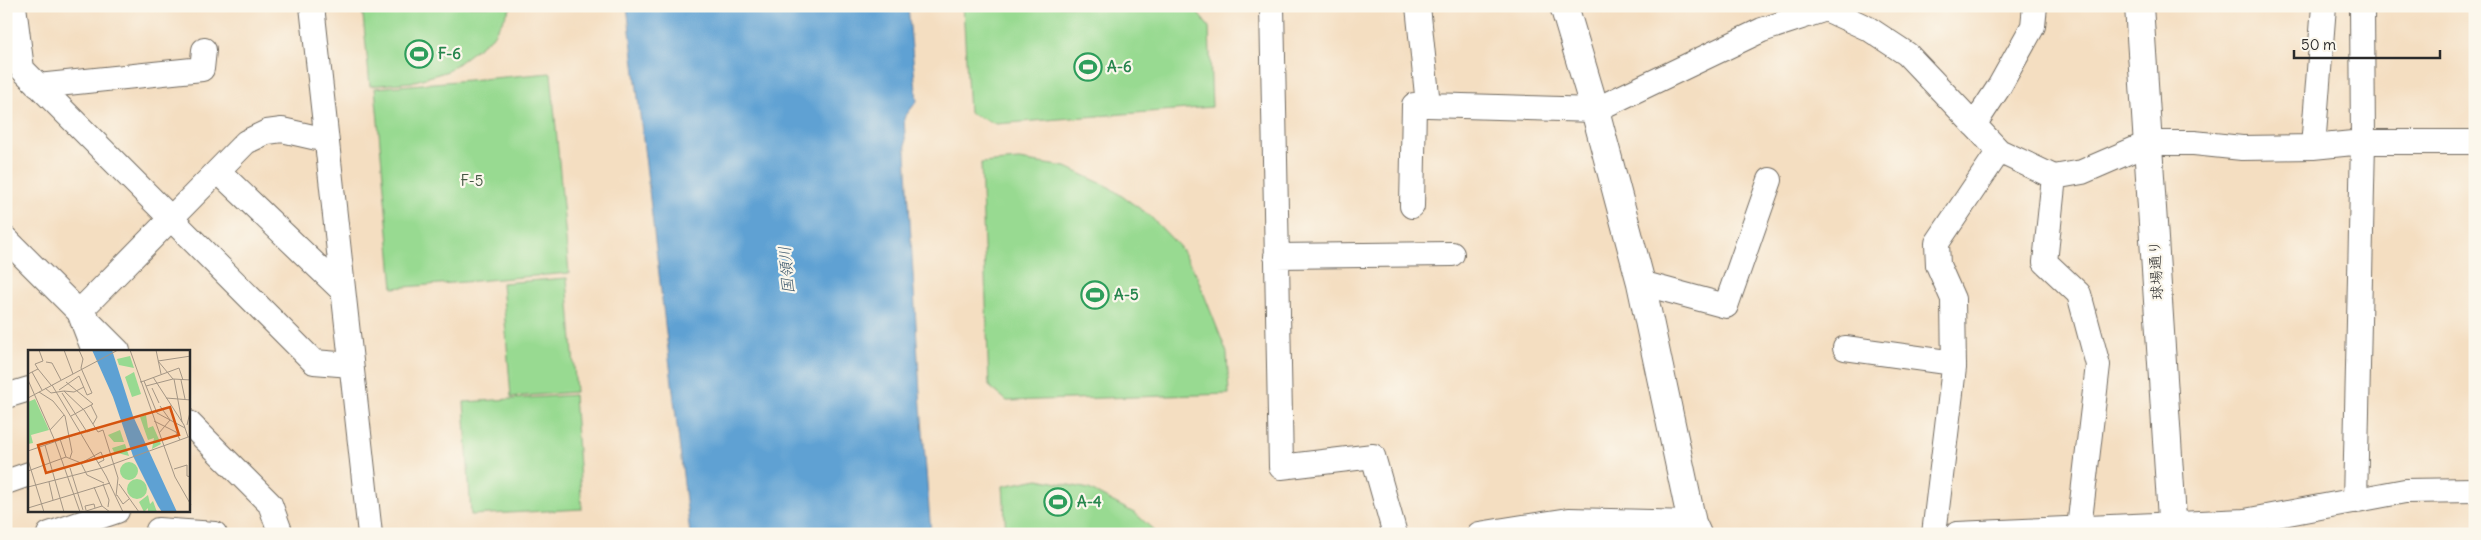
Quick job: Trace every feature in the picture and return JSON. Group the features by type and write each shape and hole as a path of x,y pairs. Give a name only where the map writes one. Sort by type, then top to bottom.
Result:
{"street":[{"path":"14,6 22,70 314,362 351,365"},
{"path":"312,6 370,534"},
{"path":"1272,6 1281,467 1373,456 1395,534"},
{"path":"1418,6 1428,105"},
{"path":"1479,534 1571,527 1694,529 1641,283 1595,110 1564,6"},
{"name":"球場通り","path":"2139,6 2172,529"},
{"path":"2313,147 2324,6"},
{"path":"2355,501 2363,142 2362,6"},
{"path":"1974,125 1999,87 2033,26 2029,7"},
{"path":"1412,206 1414,106 1595,110 1762,30 1826,8 1869,29 1907,54 1999,150 2054,177 2082,172 2149,143 2194,143 2242,148 2313,147 2363,142 2475,142"},
{"path":"38,86 202,69 204,50"},
{"path":"78,312 246,142 267,132 282,130 326,140"},
{"path":"1934,534 1954,363 1952,300 1938,265 1937,243 1999,150"},
{"path":"218,171 343,291"},
{"path":"2054,177 2046,262 2078,294 2098,365 2079,528"},
{"path":"1641,283 1726,306 1770,180"},
{"path":"6,239 117,350"},
{"path":"1276,256 1452,254"},
{"path":"78,312 94,350"},
{"path":"1845,348 1954,363"},
{"path":"6,396 28,388"},
{"path":"190,424 270,504 281,534"},
{"path":"6,482 28,474"},
{"path":"1957,534 2079,528 2172,529 2245,521 2405,492 2475,490"},
{"path":"48,534 114,512"},
{"path":"156,525 214,534"}],"green space":[{"name":"F-6","path":"362,6 512,6 492,37 448,71 412,82 370,86"},
{"name":"A-6","path":"963,6 1192,6 1209,27 1212,107 996,124 969,113"},
{"name":"F-5","path":"551,73 569,273 393,288 375,88"},
{"name":"A-5","path":"1019,160 1066,167 1109,187 1149,215 1179,246 1196,274 1227,353 1229,394 1007,401 989,386 981,163"},
{"path":"567,278 576,392 511,397 502,283"},
{"path":"574,395 582,509 471,515 464,402"},
{"name":"A-4","path":"1038,479 1089,489 1136,514 1158,534 1006,534 1003,486"}],"water":[{"name":"国領川","path":"627,6 908,6 917,101 904,118 920,393 931,534 690,534"}],"place":[{"name":"F-6","path":"419,54"},
{"name":"A-6","path":"1088,67"},
{"name":"A-5","path":"1095,295"},
{"name":"A-4","path":"1058,502"}]}
